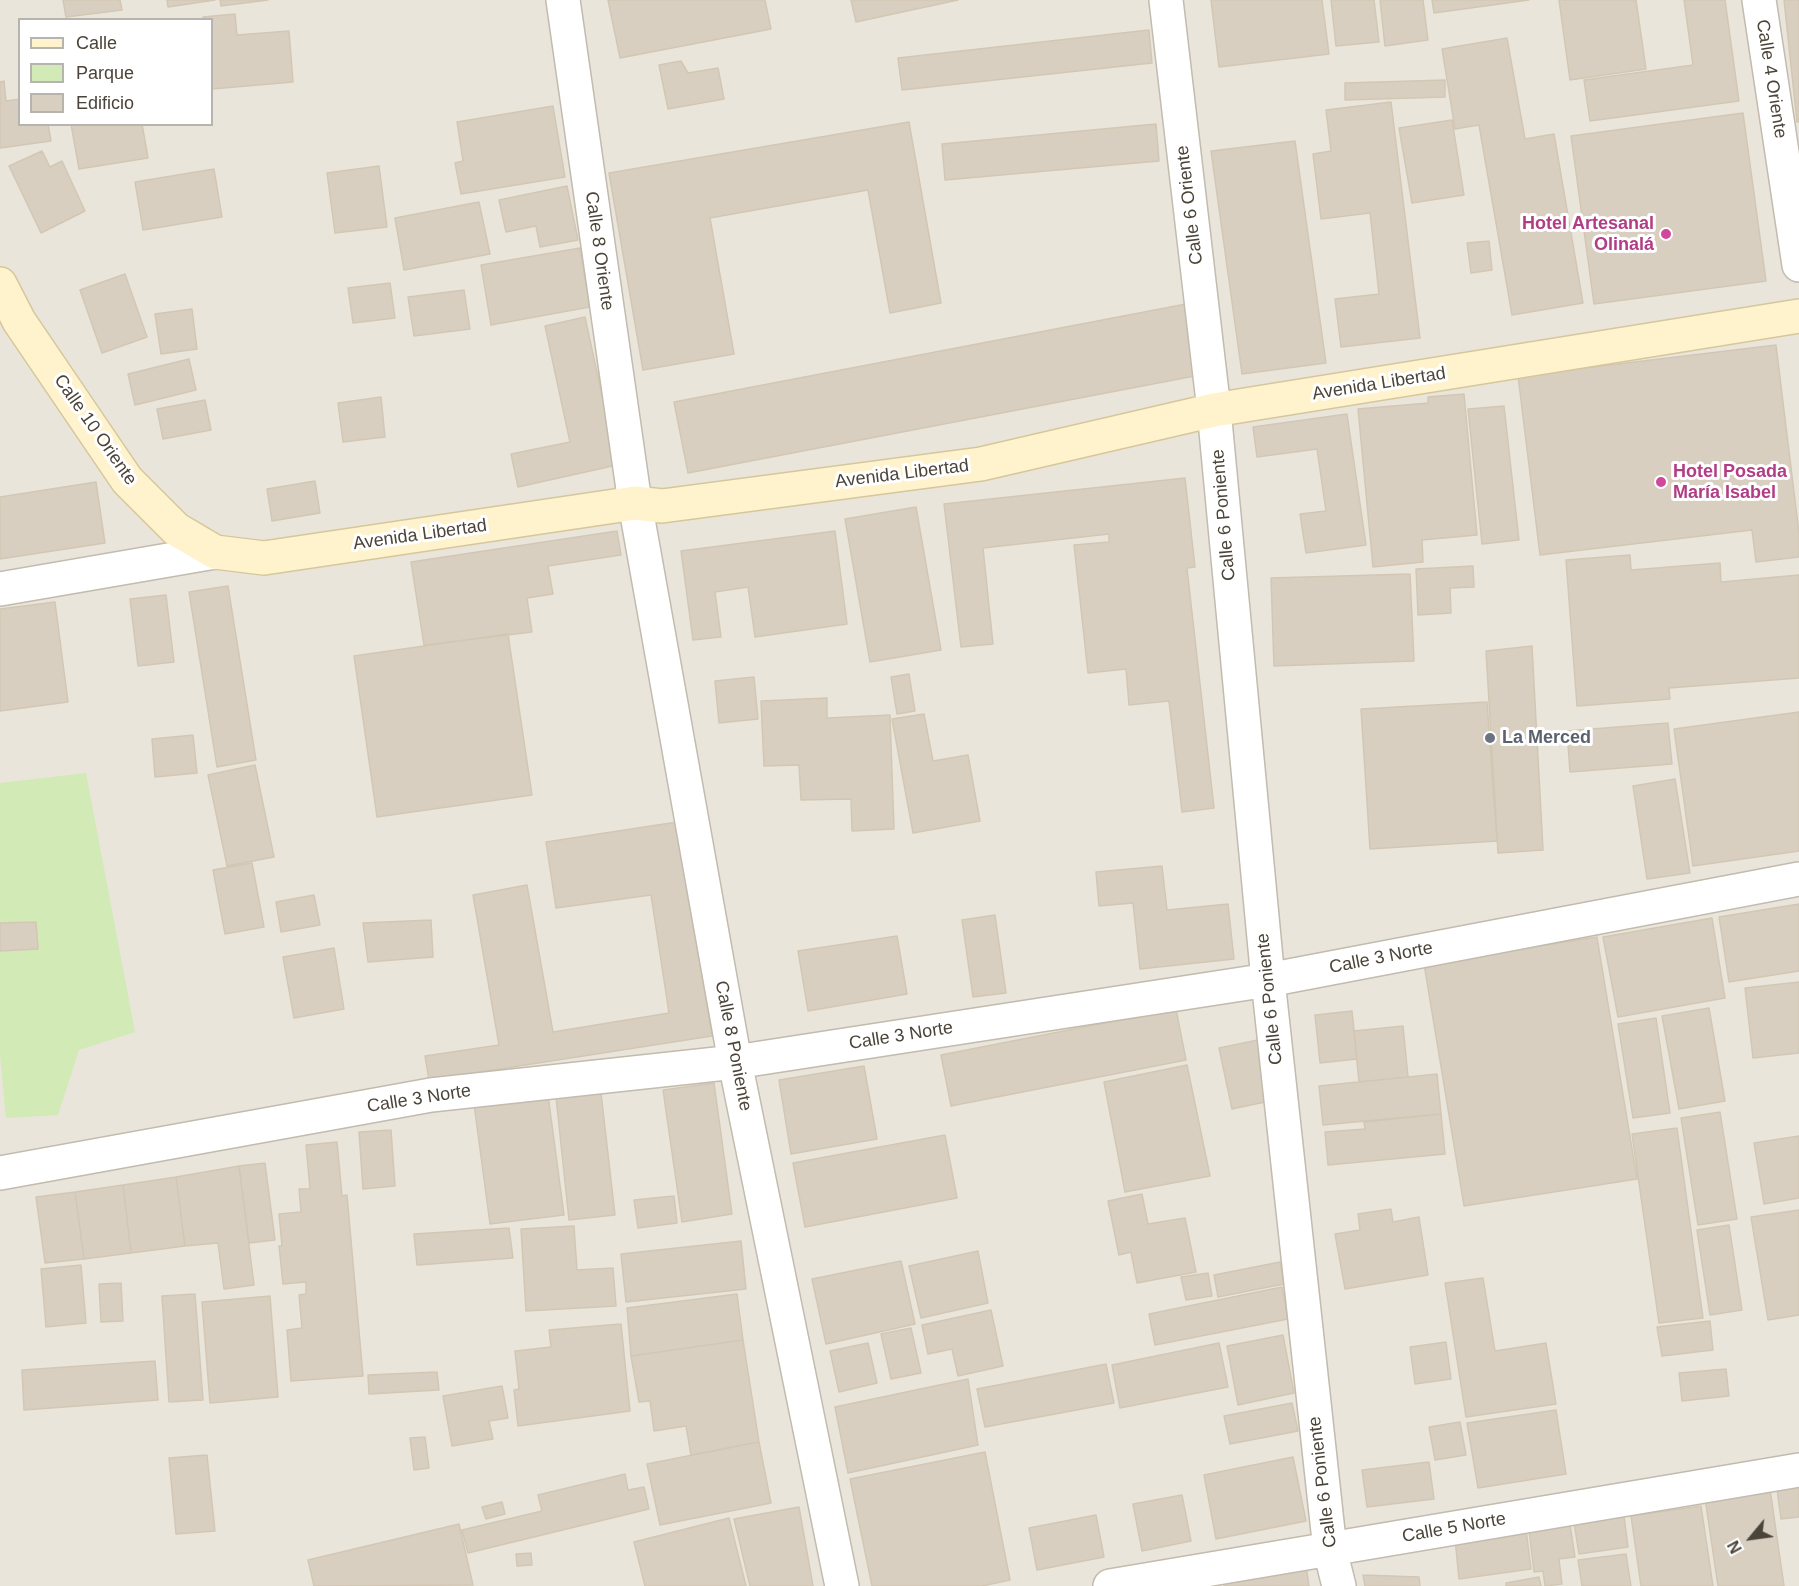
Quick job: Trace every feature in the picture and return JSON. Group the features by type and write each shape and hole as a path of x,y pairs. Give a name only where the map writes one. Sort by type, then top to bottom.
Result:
{"main road":[{"name":"Calle 10 Oriente","path":"0,284 10,323 128,480 176,528 215,552"},
{"name":"Avenida Libertad","path":"215,552 264,558 635,503 662,506 981,464 1214,410 1799,316"}],"street":[{"name":"Calle 8 Oriente","path":"563,0 635,503"},
{"name":"Calle 6 Oriente","path":"1166,0 1214,410"},
{"name":"Calle 4 Oriente","path":"1759,0 1799,265"},
{"name":"Calle 6 Poniente","path":"1214,410 1268,980 1330,1550 1339,1586"},
{"name":"Calle 8 Poniente","path":"635,503 735,1062 842,1586"},
{"name":"Avenida Libertad","path":"0,589 215,552"},
{"name":"Calle 3 Norte","path":"0,1173 431,1095 735,1062 1268,980 1799,879"},
{"name":"Calle 5 Norte","path":"1110,1586 1799,1470"}],"shaded area":[{"path":"0,0 1799,0 1799,1586 0,1586"}],"green space":[{"path":"86,773 135,1032 79,1050 58,1115 6,1118 0,1055 0,783"}],"building":[{"path":"63,0 120,0 122,10 66,17"},
{"path":"167,0 215,0 168,7"},
{"path":"220,0 268,0 221,6"},
{"path":"608,0 765,0 771,29 620,58"},
{"path":"851,0 958,0 856,22"},
{"path":"1211,0 1322,0 1329,54 1219,67"},
{"path":"1331,0 1374,0 1379,42 1336,46"},
{"path":"1380,0 1423,0 1428,40 1385,46"},
{"path":"1432,0 1529,0 1434,13"},
{"path":"1559,0 1636,0 1646,69 1570,80"},
{"path":"1684,0 1725,0 1739,101 1590,121 1584,80 1693,65"},
{"path":"1784,0 1799,0 1799,122 1797,122"},
{"path":"235,14 237,35 289,31 293,82 213,89 213,18 203,17"},
{"path":"1149,30 1152,63 902,90 898,58"},
{"path":"1507,38 1525,139 1554,134 1583,303 1512,315 1479,125 1455,129 1442,49"},
{"path":"681,61 688,73 718,68 724,99 668,109 659,65"},
{"path":"1445,80 1445,97 1345,100 1345,83"},
{"path":"4,81 6,101 18,99 18,126 48,126 51,141 0,148 0,82"},
{"path":"1391,102 1420,338 1341,347 1335,299 1379,294 1370,213 1321,219 1313,154 1331,151 1326,110"},
{"path":"553,106 565,177 461,194 455,163 463,161 457,122"},
{"path":"1743,113 1766,281 1594,304 1571,136"},
{"path":"1452,120 1464,195 1412,203 1399,128"},
{"path":"909,122 941,303 890,313 868,190 710,218 734,354 643,370 609,173"},
{"path":"1156,124 1159,161 945,180 942,144"},
{"path":"71,126 142,126 148,158 79,169"},
{"path":"1295,141 1326,363 1242,374 1211,151"},
{"path":"42,151 50,167 62,161 85,211 41,233 9,166"},
{"path":"379,166 387,227 335,233 327,173"},
{"path":"214,169 222,217 143,230 135,182"},
{"path":"567,186 578,240 540,247 536,226 506,232 499,200"},
{"path":"479,202 490,254 404,270 395,218"},
{"path":"1489,241 1492,270 1471,273 1467,243"},
{"path":"580,248 590,307 491,325 481,265"},
{"path":"125,274 147,337 102,353 80,290"},
{"path":"390,283 395,318 353,323 348,288"},
{"path":"464,290 470,329 414,336 408,297"},
{"path":"1186,304 1200,375 688,473 674,402"},
{"path":"192,309 197,349 161,354 155,314"},
{"path":"585,317 617,465 518,487 511,454 570,442 545,326"},
{"path":"1776,345 1799,533 1799,557 1756,562 1752,530 1540,555 1518,376"},
{"path":"189,359 196,390 135,405 128,374"},
{"path":"1464,394 1477,535 1422,540 1423,562 1373,567 1358,409 1428,403 1428,397"},
{"path":"381,397 385,437 343,442 338,403"},
{"path":"205,400 211,430 163,439 157,409"},
{"path":"1504,406 1519,540 1482,544 1468,409"},
{"path":"1347,414 1366,545 1306,553 1300,514 1326,511 1317,449 1257,457 1253,427"},
{"path":"1185,478 1195,567 1187,568 1214,808 1182,812 1169,701 1129,705 1126,669 1088,673 1074,545 1109,542 1109,534 983,548 993,644 961,647 944,504"},
{"path":"315,481 320,513 272,521 267,489"},
{"path":"96,482 105,543 0,559 0,497"},
{"path":"916,507 941,650 870,662 845,519"},
{"path":"617,531 621,555 548,566 553,594 527,598 532,632 424,645 411,562"},
{"path":"835,531 847,624 755,637 748,587 715,592 721,637 693,640 681,551"},
{"path":"1630,555 1631,570 1720,563 1721,582 1799,575 1799,678 1669,688 1670,699 1577,706 1566,560"},
{"path":"1473,566 1474,587 1450,588 1451,613 1418,615 1416,569"},
{"path":"1410,574 1414,661 1274,666 1271,578"},
{"path":"228,586 256,760 217,767 189,592"},
{"path":"166,595 174,662 138,666 130,599"},
{"path":"55,602 68,702 0,711 0,609"},
{"path":"508,634 532,795 377,817 354,656"},
{"path":"1532,646 1543,850 1498,853 1486,651"},
{"path":"909,674 915,711 897,714 891,677"},
{"path":"754,677 758,719 719,723 715,681"},
{"path":"827,698 827,718 890,715 894,829 852,831 851,799 801,800 799,765 764,766 761,701"},
{"name":"La Merced","path":"1487,702 1497,841 1370,849 1361,709"},
{"path":"1799,712 1799,851 1693,866 1674,729"},
{"path":"924,714 933,761 968,755 980,821 913,833 892,719"},
{"path":"1668,723 1672,764 1570,772 1567,731"},
{"path":"193,735 197,773 155,777 152,739"},
{"path":"255,765 274,857 227,866 208,775"},
{"path":"1675,779 1690,873 1647,879 1633,786"},
{"path":"677,822 712,1036 429,1080 425,1056 499,1045 473,895 527,885 553,1032 669,1013 651,895 556,908 546,842"},
{"path":"252,863 264,927 225,934 213,870"},
{"path":"1162,866 1167,910 1228,904 1234,959 1140,969 1133,903 1099,906 1096,872"},
{"path":"314,895 320,925 281,932 276,902"},
{"path":"1799,904 1799,971 1729,982 1719,917"},
{"path":"995,915 1006,993 973,997 962,920"},
{"path":"1712,918 1725,998 1618,1017 1603,937"},
{"path":"431,920 433,957 368,962 363,923"},
{"path":"36,922 38,949 0,951 0,923"},
{"path":"897,936 907,994 808,1011 798,951"},
{"path":"1597,937 1637,1179 1464,1206 1424,964"},
{"path":"334,948 344,1009 294,1018 283,957"},
{"path":"1799,982 1799,1053 1753,1058 1745,988"},
{"path":"1709,1008 1725,1101 1679,1109 1662,1016"},
{"path":"1176,1009 1186,1060 951,1106 941,1055"},
{"path":"1352,1011 1357,1059 1320,1063 1315,1015"},
{"path":"1656,1018 1670,1113 1633,1118 1618,1024"},
{"path":"1403,1026 1408,1077 1359,1082 1354,1031"},
{"path":"1258,1040 1270,1101 1232,1109 1219,1048"},
{"path":"1187,1065 1210,1176 1125,1192 1104,1082"},
{"path":"864,1066 877,1139 791,1154 779,1080"},
{"path":"1437,1074 1441,1114 1323,1125 1319,1086"},
{"path":"714,1083 732,1214 682,1222 663,1090"},
{"path":"601,1093 615,1215 569,1220 556,1097"},
{"path":"548,1095 564,1215 490,1224 474,1104"},
{"path":"1720,1112 1737,1219 1698,1225 1681,1118"},
{"path":"1441,1114 1445,1154 1328,1165 1325,1132 1365,1129 1364,1122"},
{"path":"1677,1128 1703,1318 1659,1323 1632,1134"},
{"path":"391,1130 395,1186 363,1189 359,1132"},
{"path":"945,1135 957,1198 805,1227 793,1163"},
{"path":"1799,1136 1799,1198 1764,1204 1754,1143"},
{"path":"337,1142 342,1196 347,1195 363,1376 291,1381 287,1330 302,1328 299,1295 306,1294 306,1282 283,1284 279,1246 282,1246 279,1214 301,1212 299,1189 310,1189 306,1145"},
{"path":"265,1163 275,1240 249,1243 239,1166"},
{"path":"239,1166 254,1285 224,1289 218,1243 185,1246 176,1177"},
{"path":"176,1177 185,1246 131,1253 123,1185"},
{"path":"123,1185 131,1253 84,1259 75,1192"},
{"path":"75,1192 84,1259 45,1263 36,1197"},
{"path":"1142,1194 1148,1224 1185,1218 1196,1272 1137,1283 1131,1252 1119,1255 1108,1201"},
{"path":"674,1196 677,1223 638,1228 634,1200"},
{"path":"1391,1209 1393,1222 1419,1217 1428,1275 1345,1289 1335,1234 1360,1230 1358,1214"},
{"path":"1799,1210 1799,1315 1768,1320 1751,1217"},
{"path":"1729,1225 1742,1310 1710,1315 1697,1230"},
{"path":"574,1226 577,1270 613,1268 616,1306 526,1311 521,1229"},
{"path":"509,1228 513,1258 417,1265 414,1234"},
{"path":"741,1241 746,1289 626,1302 621,1254"},
{"path":"978,1251 988,1303 921,1318 909,1266"},
{"path":"901,1261 915,1324 826,1344 812,1279"},
{"path":"1280,1262 1284,1284 1218,1297 1214,1275"},
{"path":"81,1265 86,1323 46,1327 41,1269"},
{"path":"1208,1273 1212,1296 1186,1300 1181,1277"},
{"path":"1483,1278 1495,1351 1546,1343 1556,1404 1466,1417 1445,1283"},
{"path":"121,1283 123,1321 101,1322 99,1284"},
{"path":"1282,1287 1288,1319 1155,1345 1149,1314"},
{"path":"195,1294 203,1400 169,1402 162,1296"},
{"path":"737,1294 743,1340 631,1356 627,1308"},
{"path":"270,1296 278,1397 210,1403 202,1302"},
{"path":"991,1310 1003,1366 958,1376 952,1349 928,1354 922,1325"},
{"path":"1710,1321 1713,1350 1662,1356 1657,1327"},
{"path":"621,1324 630,1411 518,1426 514,1390 519,1389 515,1351 551,1347 549,1330"},
{"path":"911,1328 921,1373 891,1379 881,1334"},
{"path":"1283,1335 1294,1393 1238,1405 1227,1346"},
{"path":"743,1340 759,1442 691,1455 686,1426 654,1431 650,1401 639,1402 631,1356"},
{"path":"1446,1342 1451,1379 1415,1384 1410,1347"},
{"path":"868,1343 877,1383 839,1392 830,1351"},
{"path":"1219,1343 1228,1387 1120,1408 1112,1365"},
{"path":"155,1361 158,1400 24,1410 22,1370"},
{"path":"1106,1364 1114,1403 985,1427 977,1389"},
{"path":"1726,1369 1729,1396 1682,1401 1679,1373"},
{"path":"437,1372 439,1390 369,1394 368,1375"},
{"path":"968,1379 978,1445 848,1473 835,1407"},
{"path":"502,1386 508,1418 489,1421 493,1439 452,1446 443,1396"},
{"path":"1292,1403 1298,1431 1230,1444 1224,1416"},
{"path":"1556,1410 1566,1474 1478,1488 1467,1423"},
{"path":"1460,1422 1466,1455 1435,1460 1429,1427"},
{"path":"425,1437 429,1468 414,1470 410,1438"},
{"path":"759,1442 771,1503 660,1525 647,1464"},
{"path":"985,1452 1010,1580 982,1586 872,1586 850,1479"},
{"path":"207,1455 215,1531 176,1534 169,1458"},
{"path":"1293,1457 1306,1521 1216,1539 1204,1475"},
{"path":"1429,1462 1434,1499 1367,1507 1362,1470"},
{"path":"625,1474 628,1490 644,1487 649,1509 468,1553 462,1530 542,1511 538,1495"},
{"path":"1799,1479 1799,1517 1781,1519 1776,1482"},
{"path":"1770,1489 1784,1586 1718,1586 1705,1498"},
{"path":"1182,1495 1191,1541 1142,1551 1133,1504"},
{"path":"502,1502 505,1514 486,1519 482,1507"},
{"path":"1701,1506 1713,1586 1641,1586 1631,1516"},
{"path":"799,1507 813,1586 750,1586 734,1519"},
{"path":"1096,1515 1104,1557 1037,1570 1029,1528"},
{"path":"1624,1516 1628,1547 1579,1554 1574,1523"},
{"path":"729,1518 746,1586 645,1586 634,1542"},
{"path":"459,1524 473,1585 314,1586 308,1560"},
{"path":"1570,1524 1575,1557 1559,1559 1562,1584 1545,1586 1543,1571 1534,1572 1529,1530"},
{"path":"1526,1529 1531,1569 1459,1579 1455,1539"},
{"path":"531,1553 532,1565 517,1566 516,1554"},
{"path":"1626,1554 1631,1586 1582,1586 1578,1560"},
{"path":"1306,1565 1309,1586 1224,1586 1223,1582"},
{"path":"1363,1575 1419,1577 1420,1586 1365,1586"},
{"path":"1539,1577 1541,1586 1506,1586 1506,1583"}],"place":[{"name":"Hotel Artesanal Olinalá","path":"1666,234"},
{"name":"Hotel Posada María Isabel","path":"1661,482"},
{"name":"La Merced","path":"1490,738"}]}
